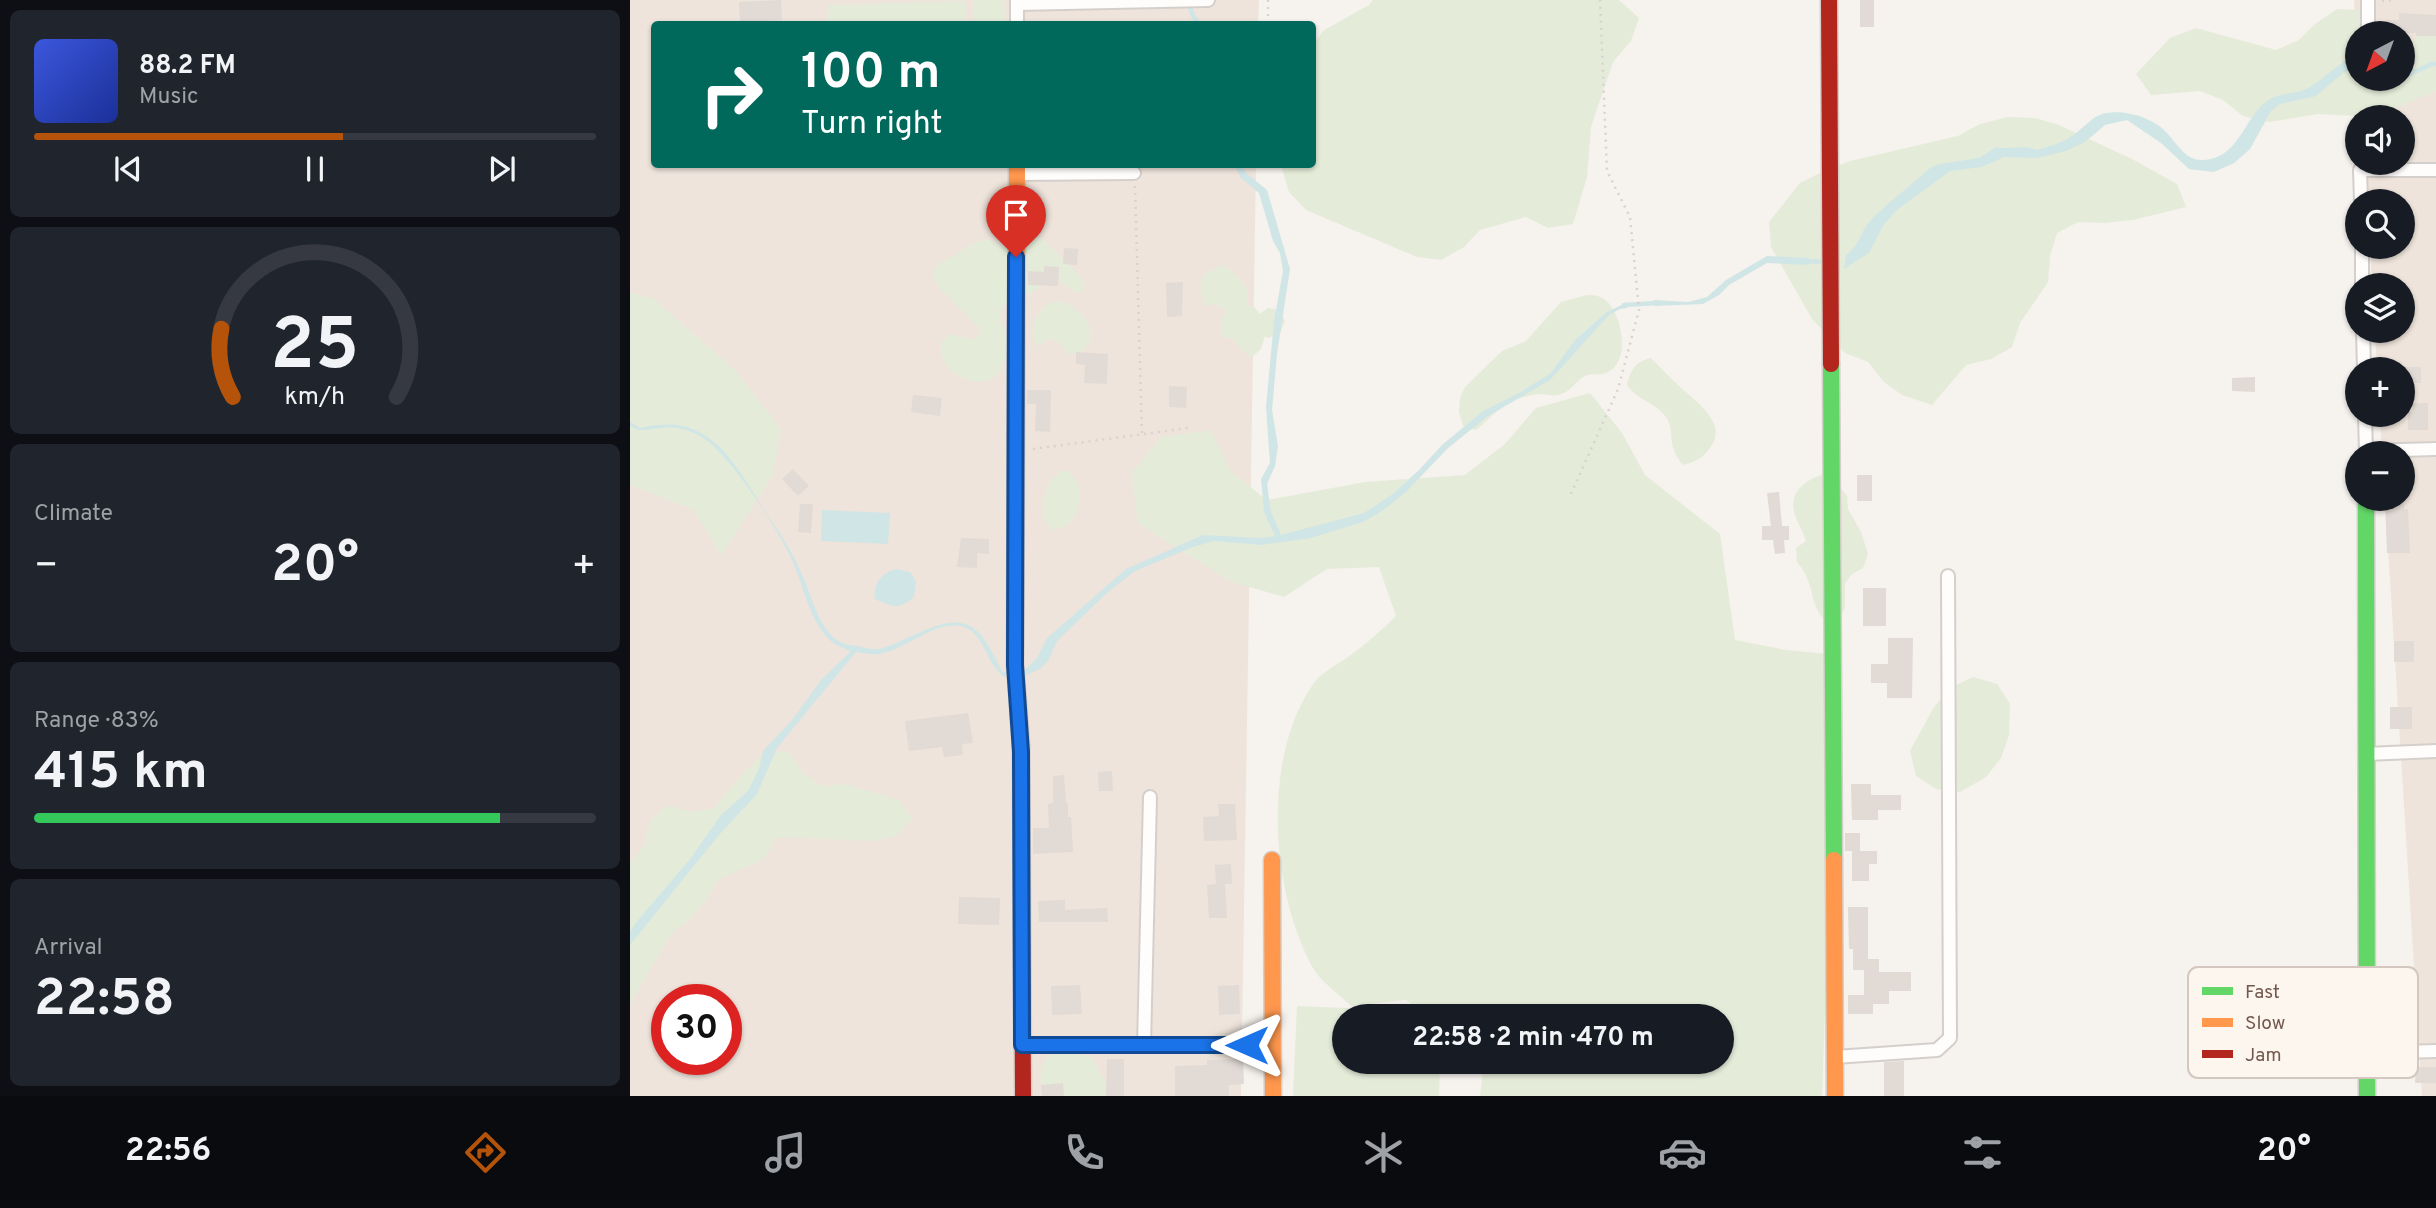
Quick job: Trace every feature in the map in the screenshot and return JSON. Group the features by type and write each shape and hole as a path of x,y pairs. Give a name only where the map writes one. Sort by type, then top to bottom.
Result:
{"street":[{"path":"1017,21 1017,2 1208,0"},
{"path":"1829,0 1835,1096"},
{"path":"2368,0 2368,21"},
{"path":"1023,1096 1021,752 1015,665 1017,169 1134,173"},
{"path":"2361,189 2360,170 2436,170"},
{"path":"2415,450 2436,449"},
{"path":"2366,511 2367,967"},
{"path":"1835,1057 1937,1050 1950,1038 1948,576"},
{"path":"2366,754 2436,751"},
{"path":"1144,1045 1150,797"},
{"path":"1272,860 1273,1096"},
{"path":"1022,1045 1273,1045"},
{"path":"2418,1052 2436,1051"},
{"path":"2367,1078 2367,1096"}],"path":[{"path":"1268,0 1268,21"},
{"path":"1571,494 1618,388 1639,310 1630,217 1607,171 1600,0"},
{"path":"1134,173 1142,435"},
{"path":"1016,452 1188,428"}],"shaded area":[{"path":"630,0 1259,0 1258,21 651,21 651,168 1256,168 1241,1096 630,1096"},
{"path":"2354,0 2436,0 2436,1096 2422,1096 2418,967 2414,967 2386,511 2415,511 2415,441 2381,441 2381,427 2415,427 2415,357 2376,357 2376,343 2415,343 2415,273 2371,273 2371,259 2415,259 2415,189 2366,189 2366,175 2415,175 2415,105 2361,105 2360,91 2415,91 2415,21 2355,21"},
{"path":"2345,61 2345,72 2316,96 2280,104 2271,111 2250,149 2234,163 2214,172 2189,169 2161,143 2127,120 2105,125 2085,142 2066,151 2037,158 2004,157 1982,167 1950,171 1897,210 1884,224 1869,253 1844,269 1846,255 1871,220 1930,168 1979,158 1996,147 2026,147 2037,150 2068,138 2102,114 2114,112 2139,116 2161,127 2191,158 2203,160 2216,157 2234,144 2262,105 2272,98 2308,88"},
{"path":"1236,168 1243,168 1267,190 1290,269 1277,354 1272,410 1278,446 1275,466 1267,484 1271,512 1281,535 1364,513 1393,494 1442,445 1483,411 1551,373 1575,340 1607,312 1628,302 1627,308 1609,315 1550,380 1488,416 1448,448 1406,492 1382,511 1363,522 1311,538 1262,545 1214,541 1135,571 1108,592 1057,641 1048,661 1040,669 1024,676 1025,670 1037,658 1047,638 1126,569 1203,535 1262,538 1275,536 1264,512 1261,479 1270,463 1266,407 1274,321 1283,271 1280,253 1273,241 1259,193 1241,178"},
{"path":"1767,256 1809,258 1809,265 1767,263 1703,304 1654,306 1654,300 1688,302 1707,297 1726,280"},
{"path":"630,422 640,428 668,425 690,428 709,438 729,457 785,542 822,622 835,639 847,644 878,649 931,628 958,623 970,626 981,635 1002,671 1010,674 1011,679 997,670 976,636 969,629 960,626 938,628 888,652 856,652 777,748 757,794 718,836 630,945 630,931 639,919 690,859 721,815 748,791 759,769 763,751 792,720 822,679 851,651 832,642 817,624 783,543 754,496 720,453 705,439 687,430 667,427 641,430 630,426"},
{"path":"822,510 890,513 888,544 821,541"},
{"path":"897,569 910,572 916,581 914,597 895,606 875,599 877,583 887,572"}],"green space":[{"path":"973,0 1004,0 1005,21 974,21"},
{"path":"1373,0 1619,0 1639,18 1631,41 1613,62 1591,127 1587,177 1573,224 1548,228 1526,217 1480,230 1464,247 1441,260 1417,257 1306,210 1289,192 1282,168 1316,168 1316,40 1324,30 1369,5"},
{"path":"965,1 966,21 828,21 827,5"},
{"path":"2337,9 2361,10 2366,21 2345,21 2345,91 2415,91 2415,39 2422,32 2436,30 2436,91 2403,105 2345,105 2345,115 2318,114 2269,122 2243,116 2223,100 2200,91 2151,95 2136,74 2170,38 2196,28 2276,50 2299,40 2315,24"},
{"path":"2008,117 2035,118 2059,125 2132,159 2177,184 2186,207 2133,220 2078,222 2057,233 2050,256 2048,282 2020,323 2012,347 1991,359 1966,365 1932,405 1902,395 1884,382 1868,362 1845,353 1812,319 1771,247 1769,222 1800,183 1822,172 1850,161 1958,136 1980,124"},
{"path":"1029,233 1046,242 1084,281 1082,293 1070,289 1050,274 1035,292 1009,299 1001,309 1001,321 1010,345 995,376 990,380 976,382 955,374 944,361 941,342 951,334 974,340 982,331 942,291 934,280 934,267 976,242 988,239 1012,251"},
{"path":"1223,265 1245,286 1246,305 1254,307 1260,314 1268,308 1279,310 1285,321 1280,333 1268,338 1265,336 1261,349 1252,357 1241,350 1234,339 1221,337 1221,319 1226,311 1216,304 1205,306 1202,298 1201,285 1204,276"},
{"path":"630,292 654,299 736,371 781,429 773,475 721,555 694,510 630,485"},
{"path":"1587,295 1604,299 1618,320 1622,345 1619,361 1614,367 1605,373 1587,375 1561,394 1540,394 1514,400 1476,430 1463,426 1459,412 1460,398 1465,387 1502,351 1526,341 1561,302"},
{"path":"1058,301 1076,309 1091,332 1090,341 1076,354 1069,354 1055,340 1048,339 1038,346 1034,340 1033,326 1040,312 1045,306"},
{"path":"1651,358 1701,405 1713,422 1715,439 1707,452 1695,461 1683,465 1674,451 1666,417 1627,385 1634,367"},
{"path":"1590,393 1622,433 1645,475 1720,534 1735,640 1786,650 1838,655 1822,1096 1480,1096 1483,1074 1734,1074 1734,1004 1411,1004 1406,1000 1349,1004 1316,973 1299,937 1288,902 1278,825 1279,786 1286,748 1297,713 1317,679 1364,645 1396,616 1379,567 1327,569 1284,597 1231,582 1138,523 1131,473 1162,437 1211,430 1231,472 1267,500 1365,482 1465,475 1505,444 1536,408"},
{"path":"1067,470 1079,487 1079,507 1069,524 1050,529 1043,519 1047,489 1055,476"},
{"path":"1828,473 1847,496 1848,509 1861,532 1868,554 1863,568 1852,574 1845,583 1845,608 1831,627 1818,610 1808,579 1797,562 1796,548 1806,541 1793,507 1801,487 1813,478"},
{"path":"1973,677 1997,684 2010,704 2009,735 2001,758 1986,777 1960,792 1936,789 1916,776 1910,751 1934,707 1950,688"},
{"path":"789,751 802,772 822,786 845,784 899,800 913,819 895,836 871,841 777,837 764,859 718,880 706,901 690,919 671,934 630,1004 630,863 644,846 650,821 668,805 690,812 714,808 745,771 764,754"},
{"path":"1297,1006 1332,1007 1332,1074 1440,1074 1439,1096 1293,1096"},
{"path":"1057,1048 1092,1057 1105,1082 1107,1096 1045,1096 1041,1070 1047,1058"}],"building":[{"path":"781,0 782,20 740,21 739,2"},
{"path":"1860,0 1874,0 1874,27 1860,27"},
{"path":"2399,13 2436,15 2436,36 2416,36 2415,21 2387,21 2399,20"},
{"path":"1064,248 1078,249 1077,265 1063,264"},
{"path":"1044,266 1059,267 1058,286 1028,285 1028,271 1044,272"},
{"path":"1183,282 1182,316 1167,317 1166,283"},
{"path":"1076,352 1108,354 1107,384 1084,383 1085,365 1076,364"},
{"path":"2415,367 2421,367 2421,383 2415,383"},
{"path":"2255,377 2255,392 2232,391 2232,378"},
{"path":"1169,386 1187,387 1186,408 1169,407"},
{"path":"1027,390 1051,390 1050,432 1035,431 1036,404 1027,404"},
{"path":"913,395 942,398 940,416 911,412"},
{"path":"2415,403 2428,403 2428,430 2408,430 2408,427 2415,427"},
{"path":"793,469 809,486 798,496 782,479"},
{"path":"1857,475 1872,475 1872,501 1857,501"},
{"path":"1779,492 1782,526 1789,526 1789,540 1784,540 1785,553 1775,554 1773,540 1762,540 1762,526 1771,526 1767,493"},
{"path":"800,504 813,504 811,533 798,532"},
{"path":"2385,511 2408,511 2410,553 2387,553"},
{"path":"961,538 989,539 989,554 977,553 977,568 957,567"},
{"path":"1863,588 1886,588 1886,626 1863,626"},
{"path":"1888,638 1913,638 1912,698 1887,698 1887,683 1871,683 1871,664 1888,664"},
{"path":"2394,641 2414,641 2414,662 2394,662"},
{"path":"2390,707 2412,707 2412,729 2390,729"},
{"path":"968,713 973,743 962,744 963,755 944,757 942,747 909,751 905,721"},
{"path":"1112,771 1113,791 1099,791 1098,772"},
{"path":"1064,775 1073,852 1033,854 1033,828 1049,828 1048,804 1053,803 1053,776"},
{"path":"1851,784 1871,784 1871,795 1901,795 1901,810 1878,810 1878,820 1852,820"},
{"path":"1218,804 1235,804 1237,840 1204,841 1203,817 1219,816"},
{"path":"1845,833 1860,833 1860,851 1877,851 1877,864 1869,864 1869,881 1852,881 1852,851 1845,851"},
{"path":"1231,864 1232,884 1225,884 1227,918 1209,918 1207,885 1216,884 1215,865"},
{"path":"959,897 1000,898 999,925 958,924"},
{"path":"1065,900 1065,910 1107,908 1108,922 1039,922 1038,901"},
{"path":"1848,907 1868,907 1868,959 1879,959 1879,972 1911,972 1911,991 1889,991 1889,1004 1873,1004 1873,1014 1848,1014 1848,995 1864,995 1864,970 1853,970 1853,949 1849,949"},
{"path":"1080,985 1082,1014 1052,1015 1051,986"},
{"path":"1239,985 1240,1014 1219,1015 1218,986"},
{"path":"1107,1059 1124,1059 1124,1096 1106,1096"},
{"path":"1243,1059 1244,1084 1229,1085 1229,1096 1175,1096 1175,1066 1207,1065 1207,1060"},
{"path":"1904,1061 1904,1096 1884,1096 1884,1062"},
{"path":"2418,1067 2436,1067 2436,1083 2415,1083"},
{"path":"1063,1083 1064,1096 1042,1096 1041,1085"}],"waterway":[{"path":"1188,1 1197,21"},
{"path":"2415,72 2436,64"},
{"path":"1804,261 1827,262"},
{"path":"1624,305 1657,303"}],"traffic: fast":[{"path":"1831,364 1834,860"},
{"path":"2366,511 2367,967"},
{"path":"2367,1078 2367,1096"}],"traffic: slow":[{"path":"1017,168 1015,665 1021,745"},
{"path":"1272,860 1273,1096"},
{"path":"1834,860 1835,1096"}],"traffic: jam":[{"path":"1829,0 1831,364"},
{"path":"1021,745 1023,1096"}],"route":[{"path":"1016,257 1015,665 1021,752 1022,1045 1247,1045"}]}
